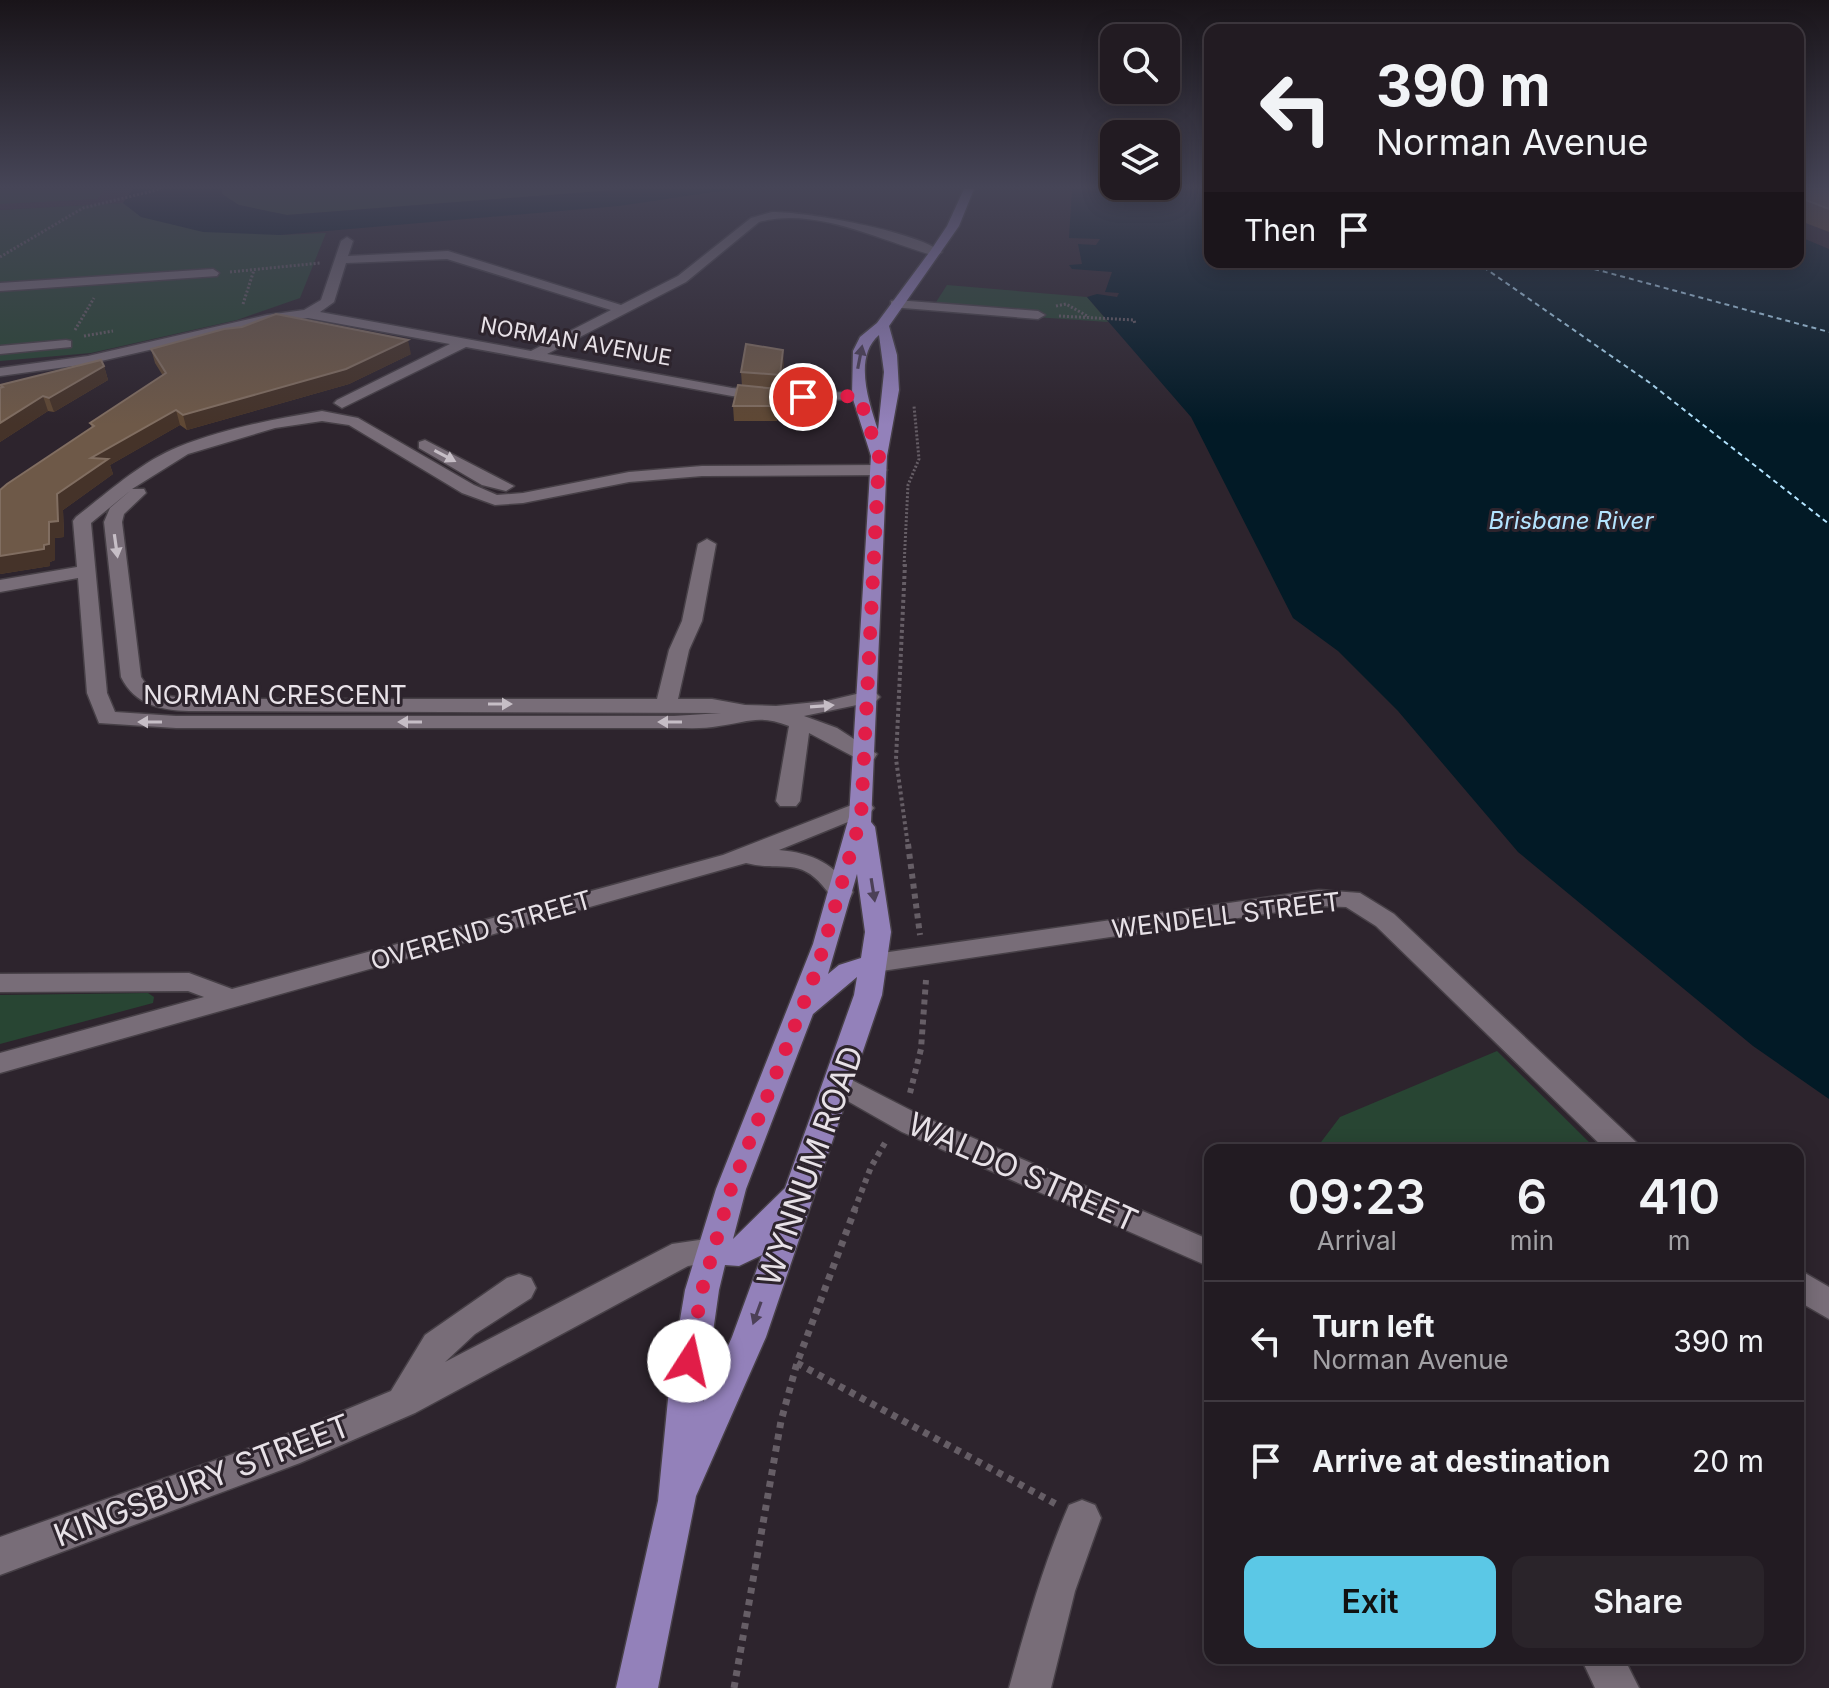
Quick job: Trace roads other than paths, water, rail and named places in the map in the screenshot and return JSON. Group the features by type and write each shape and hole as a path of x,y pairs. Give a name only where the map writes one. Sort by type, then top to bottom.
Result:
{"main road":[{"name":"WYNNUM ROAD","path":"879,463 859,396 860,351 865,340 882,326 924,268"},
{"name":"WYNNUM ROAD","path":"637,1688 677,1501 687,1379 702,1290 749,1140 802,1013 841,892 862,812 879,463 889,425 891,345 882,326"},
{"name":"NORMAN AVENUE","path":"859,396 889,396"},
{"name":"WYNNUM ROAD","path":"677,1501 744,1350 840,1084 875,963 876,914 862,812"},
{"path":"802,1013 835,979 848,971 875,963"},
{"path":"713,1251 736,1254 746,1250 803,1187"}],"street":[{"path":"308,314 325,304 338,268"},
{"path":"489,268 623,310"},
{"path":"534,355 697,268"},
{"path":"0,287 213,273"},
{"name":"NORMAN AVENUE","path":"325,304 741,379 768,396"},
{"path":"896,304 1038,315"},
{"name":"NORMAN AVENUE","path":"0,372 99,358 267,319 308,314 768,396 859,396"},
{"path":"0,350 68,341"},
{"path":"342,403 464,343"},
{"name":"NORMAN CRESCENT","path":"273,424 300,411 342,403 362,410 494,484 527,486 631,466 702,471"},
{"name":"NORMAN CRESCENT","path":"746,712 719,720 694,721 252,722 111,719 105,717 97,693 83,519 134,480 186,450 273,424 322,416 348,418 468,489 495,500 523,498 629,477 879,463"},
{"name":"NORMAN CRESCENT","path":"166,462 152,481 116,512 113,522 131,677 138,690 146,696 189,705 666,704 720,705 746,712 774,713 852,704 869,697"},
{"path":"666,704 679,650 692,621 707,544"},
{"path":"0,586 87,571"},
{"name":"NORMAN CRESCENT","path":"774,713 866,754"},
{"path":"788,801 800,722"},
{"name":"OVEREND STREET","path":"0,1063 732,860 862,812"},
{"name":"OVEREND STREET","path":"732,860 795,858 827,873 841,892"},
{"name":"WENDELL STREET","path":"875,963 1319,898 1351,899 1385,920 1619,1144"},
{"path":"0,983 189,982 211,989 230,1000"},
{"name":"WALDO STREET","path":"840,1084 912,1124 1204,1251"},
{"name":"KINGSBURY STREET","path":"0,1556 287,1451 403,1402 683,1253 713,1251"},
{"path":"1804,1287 1829,1305"},
{"path":"403,1402 437,1345 463,1324 519,1288"},
{"path":"1030,1688 1055,1591 1082,1518"},
{"path":"1604,1664 1618,1688"}],"water":[{"name":"Brisbane River","path":"1071,268 1829,268 1829,1099 1753,1046 1518,852 1398,711 1338,651 1293,618 1191,417 1087,297 1097,294 1117,297 1119,293 1105,292 1112,272"}]}
